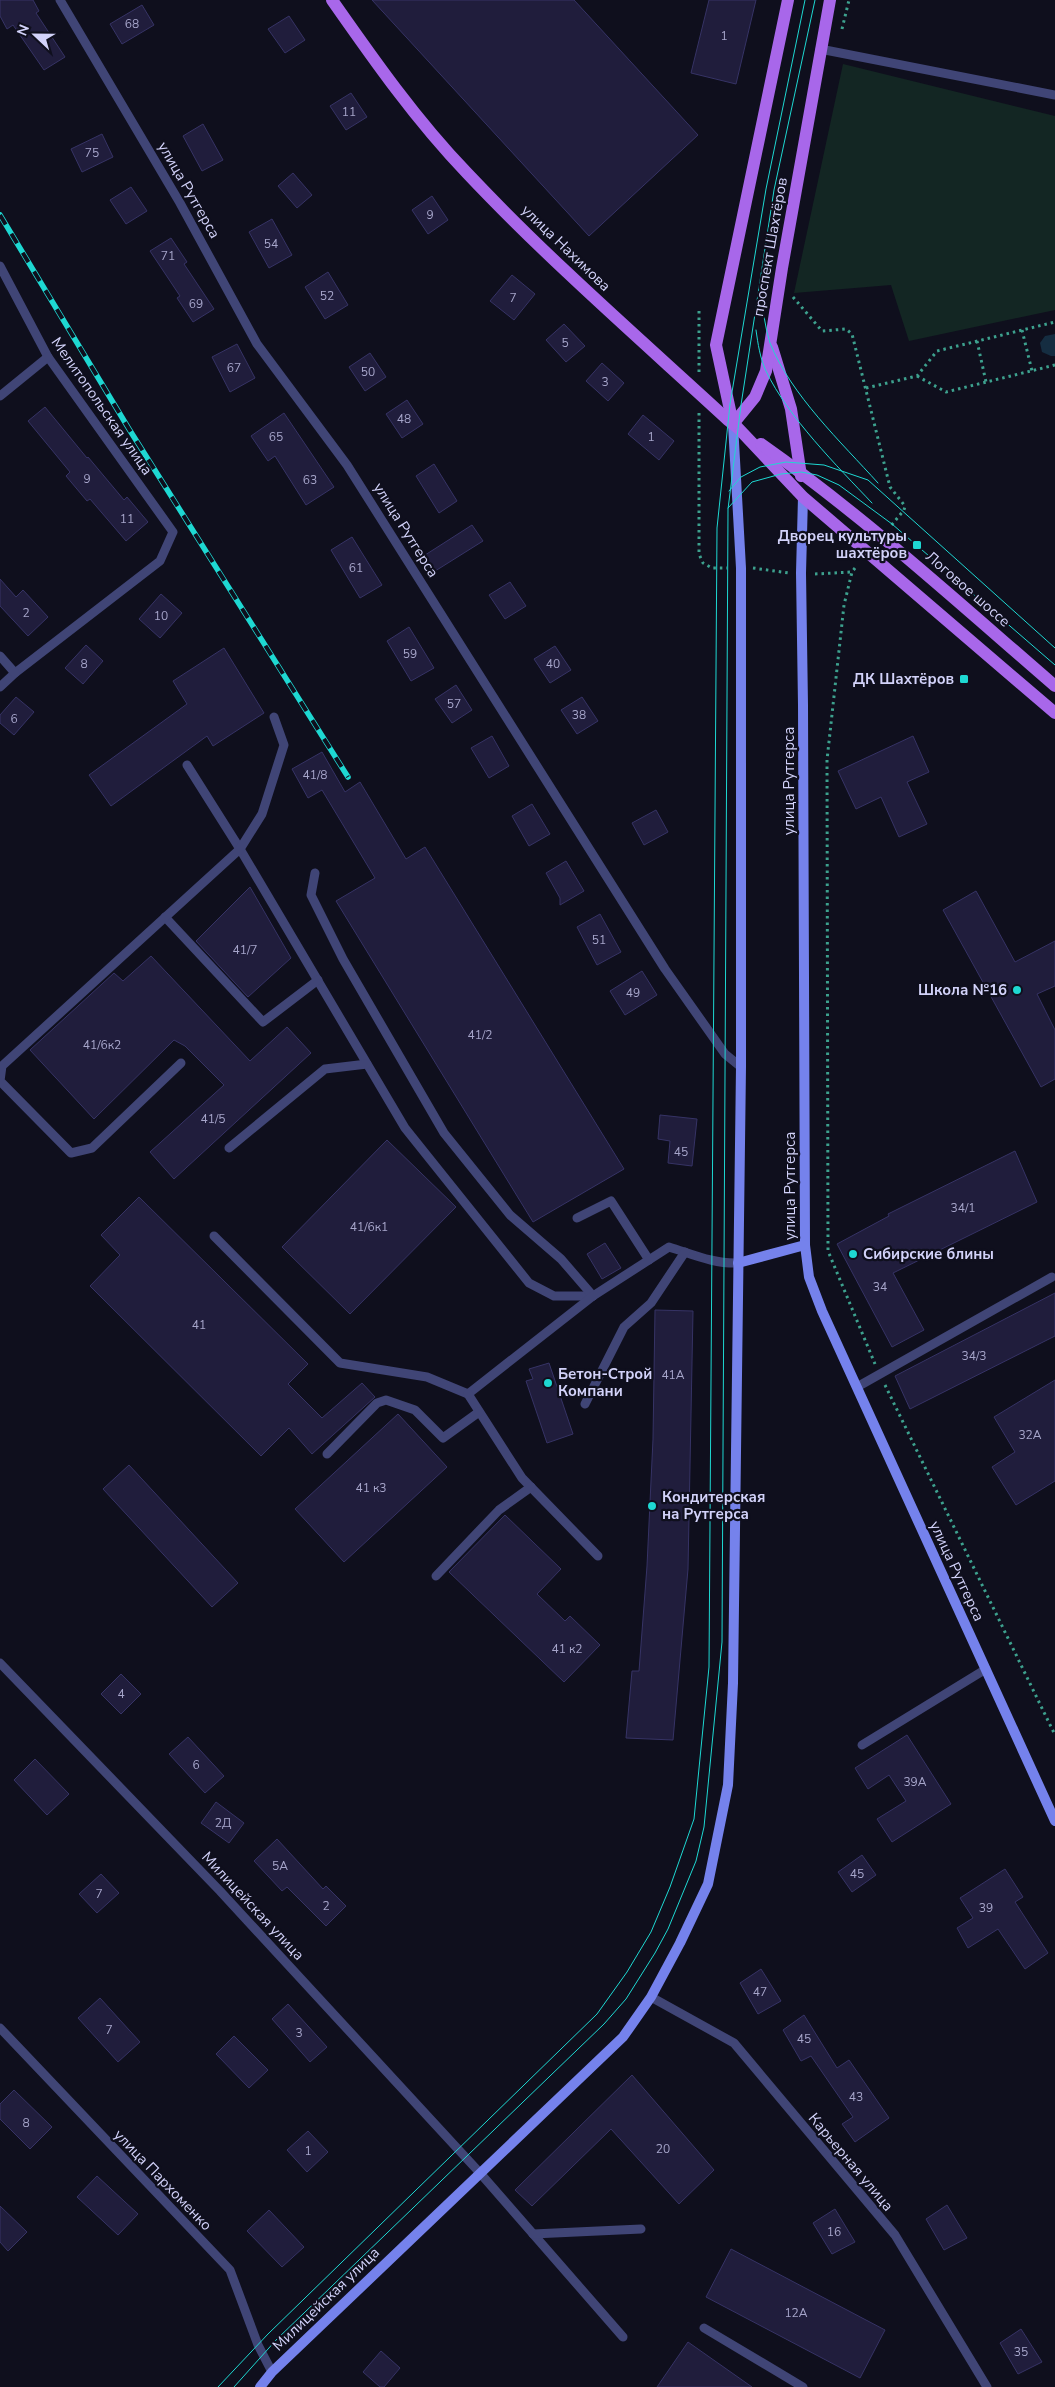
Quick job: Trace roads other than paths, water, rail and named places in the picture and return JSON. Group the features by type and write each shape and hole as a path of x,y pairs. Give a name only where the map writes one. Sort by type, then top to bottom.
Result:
{"main road":[{"name":"улица Нахимова","path":"332,0 403,99 466,172 563,269 736,426 803,498"},
{"name":"проспект Шахтёров","path":"736,426 716,345 788,0"},
{"name":"проспект Шахтёров","path":"803,498 791,409 770,343 830,0"},
{"path":"770,343 766,371 755,397 736,426 741,568 741,1067 738,1263 805,1245"},
{"name":"Логовое шоссе","path":"736,426 801,472 882,536 1055,686"},
{"path":"803,498 1055,713"},
{"name":"улица Рутгерса","path":"803,498 801,573 804,705 805,1245 809,1277 857,1388 1055,1821"},
{"name":"Милицейская улица","path":"260,2387 272,2372 623,2037 651,1997 680,1943 708,1884 728,1785 733,1683 738,1263"}],"lane":[{"name":"улица Рутгерса","path":"60,0 180,203 257,344 347,465 664,969 724,1054 741,1067"},
{"path":"820,49 1055,95"},
{"name":"Мелитопольская улица","path":"0,266 48,357 173,532 160,562 15,673"},
{"path":"0,396 48,357"},
{"path":"0,656 15,673 0,688"},
{"path":"181,1063 92,1148 72,1153 0,1081 2,1066 240,849 262,814 284,745 274,717"},
{"path":"187,765 240,849 405,1128 529,1283 554,1296 594,1296"},
{"path":"315,873 311,895 343,959 444,1133 510,1215 561,1260 594,1296"},
{"path":"165,918 263,1022 318,980"},
{"path":"229,1148 325,1069 367,1064"},
{"path":"577,1218 612,1201 649,1260"},
{"path":"214,1236 340,1363 427,1376 468,1394 522,1478 598,1556"},
{"path":"468,1394 594,1296 670,1247 724,1264 738,1263"},
{"path":"585,1404 624,1327 651,1303 685,1252"},
{"path":"857,1388 1052,1278"},
{"path":"327,1454 377,1403 386,1400 415,1410 444,1438 479,1412"},
{"path":"436,1576 499,1510 531,1487"},
{"name":"Милицейская улица","path":"0,1663 220,1891 480,2173"},
{"path":"862,1745 986,1669"},
{"name":"Карьерная улица","path":"651,1997 734,2042 894,2235 987,2387"},
{"name":"улица Пархоменко","path":"0,2028 230,2270 258,2345 272,2372"},
{"path":"480,2173 623,2337"},
{"path":"533,2234 641,2229"},
{"path":"704,2328 803,2387"}],"water":[{"path":"1055,334 1055,356 1051,356 1042,352 1040,343 1045,336"}],"tram line":[{"path":"218,2387 268,2334 597,2014 627,1972 651,1932 670,1887 694,1819 709,1667 717,528 730,404 766,189 805,0"},
{"path":"234,2387 277,2339 604,2024 626,1999 668,1929 696,1861 704,1827 722,1642 728,509 741,405 774,190 815,0"},
{"path":"761,294 765,325 770,343 779,362 818,417 878,483"},
{"path":"756,330 766,371 787,406 814,440 872,503"},
{"path":"729,491 741,477 760,467 786,462 824,465 868,480 1055,648"},
{"path":"728,508 752,482 781,474 801,472 817,475 839,485 892,524 1055,665"}],"railway":[{"path":"0,215 129,429 348,777"}],"place":[{"name":"Дворец культуры шахтёров","path":"917,545"},
{"name":"ДК Шахтёров","path":"964,679"},
{"name":"Школа №16","path":"1017,990"},
{"name":"Сибирские блины","path":"853,1254"},
{"name":"Бетон-Строй Компани","path":"548,1383"},
{"name":"Кондитерская на Рутгерса","path":"652,1506"}]}
